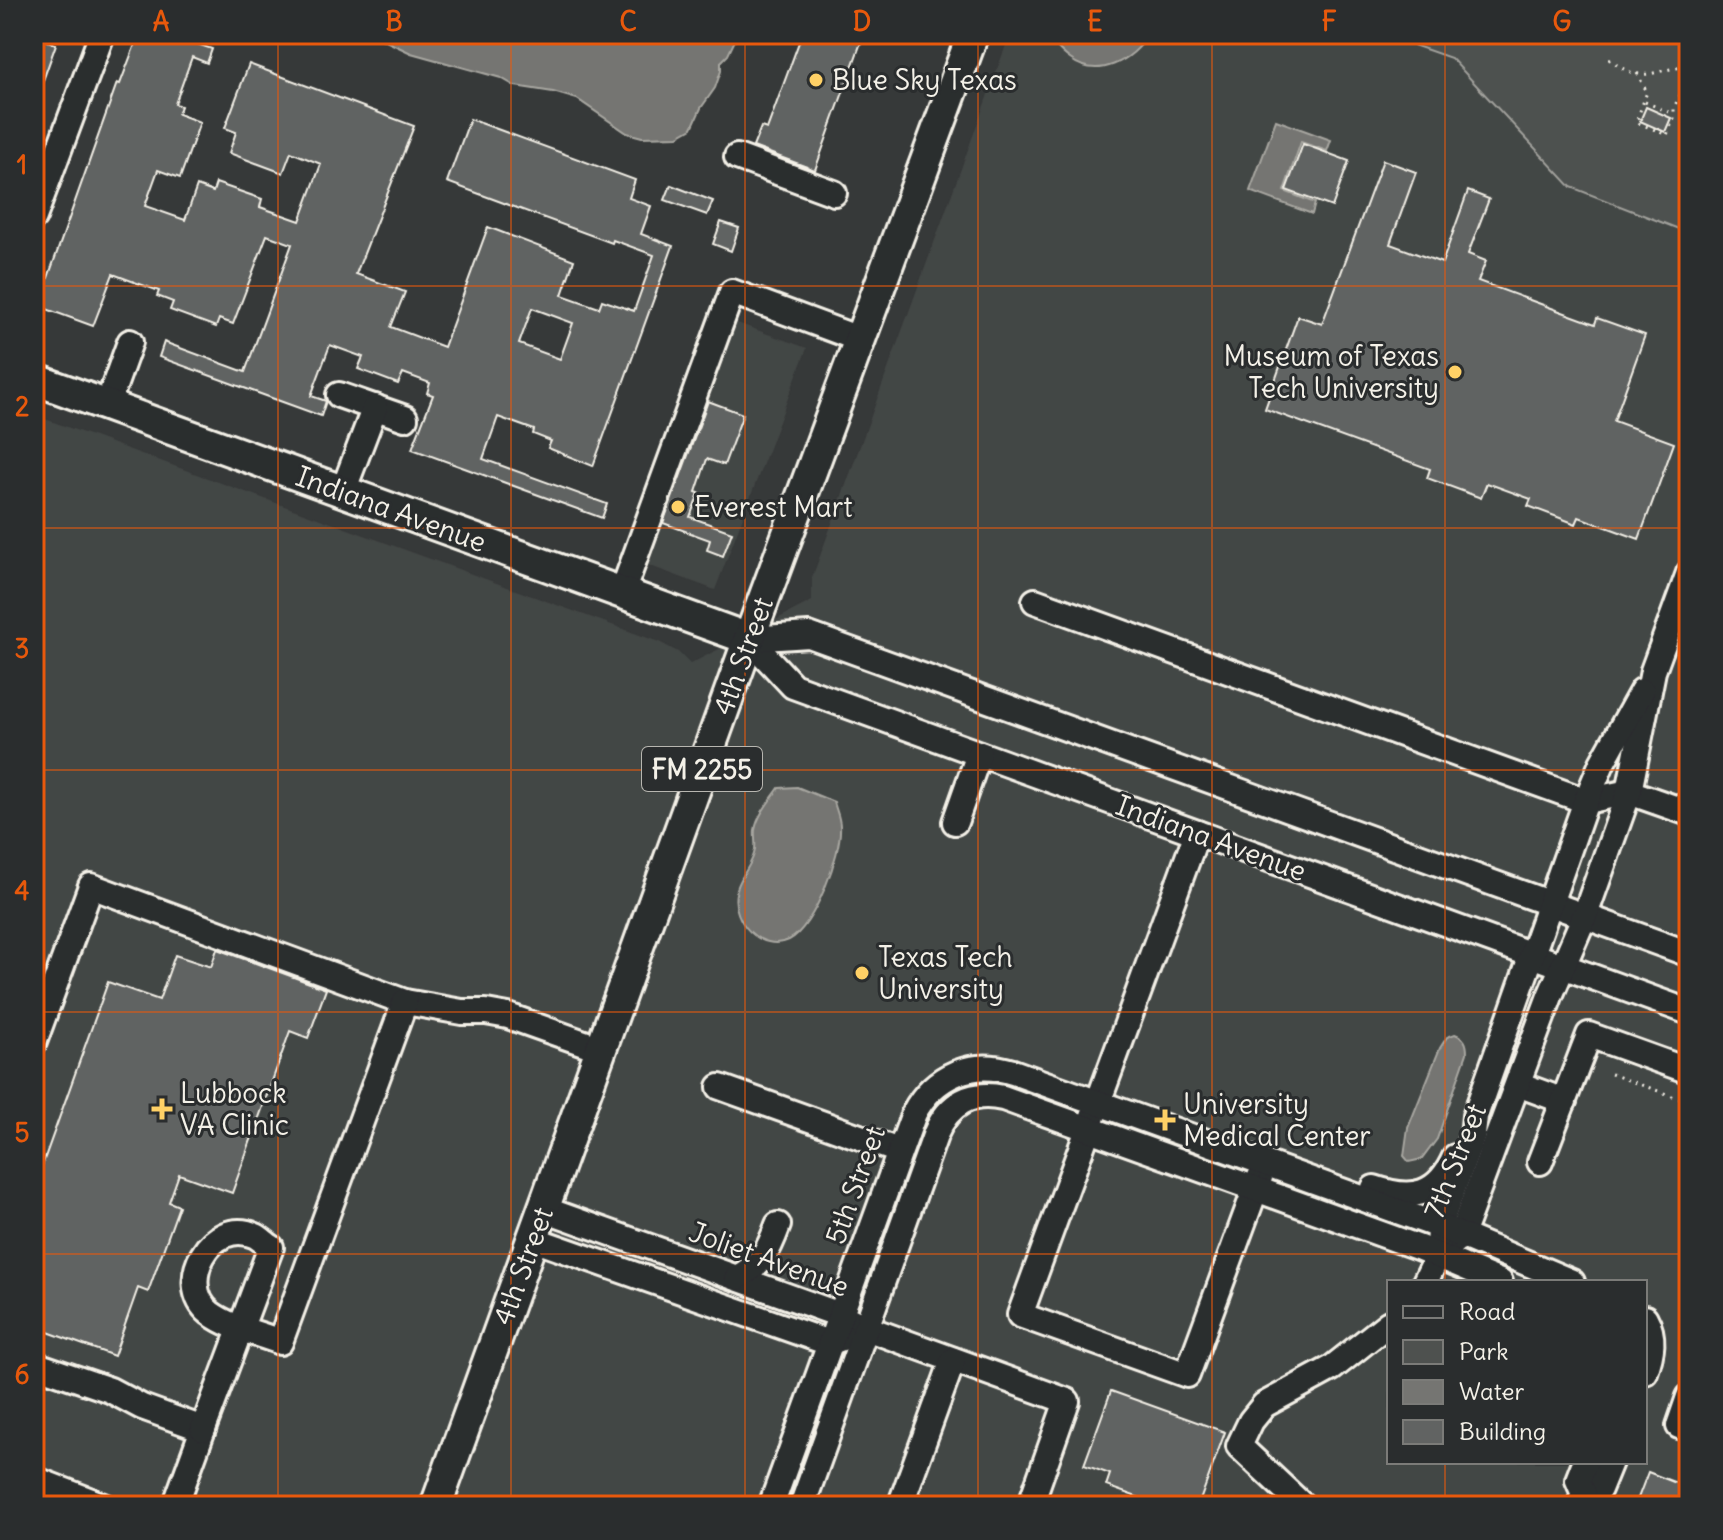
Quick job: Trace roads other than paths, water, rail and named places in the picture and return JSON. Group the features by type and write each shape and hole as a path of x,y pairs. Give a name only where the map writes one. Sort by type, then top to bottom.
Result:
{"main road":[{"name":"4th Street","path":"436,1506 749,639 973,34"},
{"name":"Indiana Avenue","path":"34,379 749,639"}],"street":[{"path":"34,217 108,37"},
{"path":"737,157 834,193"},
{"path":"622,593 732,292 859,339"},
{"path":"107,406 130,342"},
{"path":"339,395 405,418"},
{"path":"343,491 375,407"},
{"name":"7th Street","path":"1450,1231 1475,1116 1586,801 1602,763 1653,671 1689,573"},
{"path":"1035,601 1586,801 1629,792 1689,813"},
{"name":"Indiana Avenue","path":"749,639 809,635 1689,954"},
{"name":"Indiana Avenue","path":"749,639 793,686 1689,1012"},
{"name":"7th Street","path":"1438,1255 1518,1084 1550,996 1585,915 1629,792 1653,671"},
{"path":"955,822 979,754"},
{"path":"1197,833 1020,1315 1187,1375 1265,1163"},
{"path":"34,1042 91,886 405,1002 508,1016 601,1049"},
{"path":"175,1506 242,1328 280,1342 405,1002"},
{"path":"1540,1162 1589,1035 1689,1071"},
{"name":"5th Street","path":"771,1506 899,1151 919,1104 932,1087 966,1069 997,1067 1098,1102"},
{"path":"1518,1084 1564,1101"},
{"path":"720,1087 899,1151"},
{"name":"5th Street","path":"802,1506 945,1115 965,1099 995,1096 1089,1128"},
{"path":"1098,1102 1450,1231 1567,1280"},
{"path":"1340,1190 1369,1186 1398,1196 1430,1188 1445,1176 1475,1116"},
{"path":"1089,1128 1438,1255 1495,1280"},
{"name":"Joliet Avenue","path":"544,1209 840,1315 866,1328"},
{"path":"737,1278 754,1268 764,1257 778,1225"},
{"name":"Joliet Avenue","path":"533,1239 829,1343 866,1328"},
{"path":"1426,1280 1438,1255"},
{"path":"1303,1506 1239,1446 1257,1413 1271,1400 1332,1368 1387,1325"},
{"path":"1647,1326 1653,1342 1647,1364"},
{"path":"866,1328 1067,1401 1030,1506"},
{"path":"900,1506 953,1360"},
{"path":"34,1364 110,1390 142,1407 203,1429"},
{"path":"1689,1397 1679,1426 1689,1429"},
{"path":"1584,1464 1578,1480 1581,1500 1599,1489 1609,1464"},
{"path":"34,1479 104,1506"}],"water":[{"path":"371,34 738,34 721,62 715,88 692,128 678,136 642,137 627,133 577,99 515,86 501,78 411,53"},
{"path":"1052,34 1149,34 1124,59 1092,68 1081,65 1061,51"},
{"path":"1276,120 1331,140 1327,151 1301,142 1284,191 1315,203 1312,214 1250,191"},
{"path":"797,787 834,802 840,823 839,838 825,889 808,921 789,940 768,942 750,932 743,924 738,914 736,893 754,854 755,830 762,813 779,788"},
{"path":"1455,1034 1465,1041 1467,1053 1437,1139 1422,1159 1409,1162 1404,1156 1408,1128 1440,1048 1447,1037"}],"place":[{"name":"Blue Sky Texas","path":"816,80"},
{"name":"Museum of Texas Tech University","path":"1455,372"},
{"name":"Everest Mart","path":"678,507"},
{"name":"Texas Tech University","path":"862,973"},
{"name":"Lubbock VA Clinic","path":"162,1109"},
{"name":"University Medical Center","path":"1165,1120"}]}
